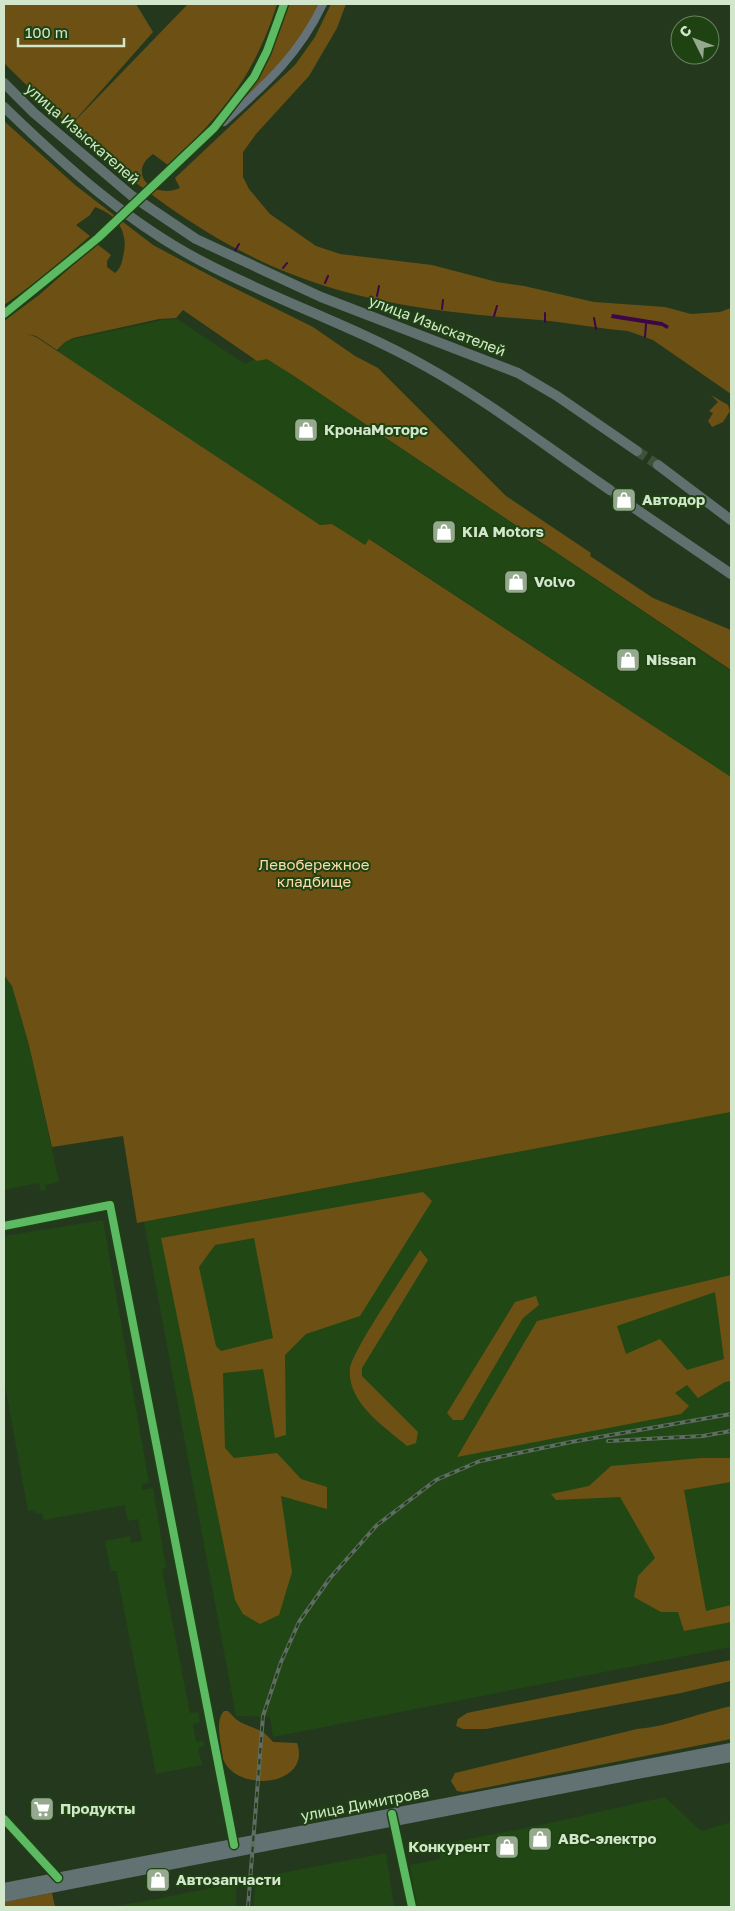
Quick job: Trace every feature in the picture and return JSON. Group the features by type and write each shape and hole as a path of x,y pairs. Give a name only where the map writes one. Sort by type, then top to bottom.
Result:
{"highway":[{"name":"улица Изыскателей","path":"4,83 46,124 132,196 196,239 321,297 518,373 557,396 637,451"},
{"name":"улица Изыскателей","path":"4,107 97,190 157,234 212,267 426,366 478,398 610,490"},
{"path":"658,465 731,520"},
{"path":"630,504 731,574"}],"main road":[{"name":"улица Димитрова","path":"4,1897 60,1882 234,1844 393,1818 731,1748"},
{"name":"улица Димитрова","path":"4,1888 60,1882 393,1818 731,1757"}],"street":[{"path":"4,314 98,238 214,128 254,77 267,52 284,4"},
{"path":"168,172 276,75 303,42 323,4"},
{"path":"4,1226 110,1205 234,1844"},
{"path":"4,1818 60,1882"},
{"path":"393,1818 412,1907"}],"shaded area":[{"path":"612,314 662,322 669,326 667,329 662,326 611,318"},
{"path":"177,319 245,364 263,355 731,671 731,777 370,539 365,545 332,524 320,525 57,352 65,342 73,339 163,320"},
{"path":"4,975 12,986 29,1045 59,1182 45,1185 46,1190 41,1191 39,1183 4,1190"},
{"path":"731,1112 731,1647 273,1737 270,1717 236,1716 144,1222"},
{"path":"103,1220 149,1483 142,1484 142,1490 153,1488 166,1568 162,1569 190,1713 198,1712 200,1722 193,1724 196,1742 204,1741 205,1746 198,1748 202,1765 156,1774 119,1584 116,1571 111,1571 105,1541 130,1536 131,1543 142,1541 138,1519 128,1521 125,1505 44,1520 42,1513 36,1514 35,1510 28,1511 4,1380 4,1236"},
{"path":"665,1797 701,1831 731,1822 731,1907 417,1907 410,1865 440,1859 438,1845 541,1825"},
{"path":"386,1853 394,1907 253,1907 256,1878"},
{"path":"236,1883 236,1907 113,1906 141,1902"}],"green space":[{"path":"4,4 136,4 153,32 70,126 4,63"},
{"path":"188,4 277,4 258,52 247,73 235,92 205,129 168,165 153,154 145,162 142,169 143,177 153,188 161,191 171,191 180,188 175,178 295,65 315,37 331,4 346,4 337,28 309,76 256,134 243,152 243,177 249,189 270,214 316,246 340,254 432,265 497,282 524,286 594,302 665,307 691,314 720,312 731,308 731,394 653,340 628,331 552,321 450,312 398,304 322,285 275,268 232,246 150,194 70,126"},
{"path":"286,4 320,4 295,49 239,104 272,46"},
{"name":"Левобережное кладбище","path":"4,121 75,185 153,245 313,327 355,356 378,368 506,496 591,553 590,556 653,598 731,630 731,670 294,376 267,359 257,361 183,310 176,318 159,319 73,338 65,342 57,350 36,336 27,334 36,337 320,525 332,524 365,545 369,539 731,777 731,1112 137,1223 123,1136 52,1147 29,1045 12,986 4,975 4,321 39,295 97,244 111,255 107,261 107,267 115,273 121,264 125,244 119,224 109,214 95,207 90,215 76,225 90,236 43,277 4,305"},
{"path":"711,395 728,405 730,411 723,422 712,427 708,421 713,413 709,411 718,402"},
{"path":"423,1192 432,1201 360,1316 306,1334 285,1355 286,1435 275,1438 263,1369 223,1373 225,1448 234,1458 277,1453 301,1479 327,1487 327,1509 281,1496 292,1572 279,1615 260,1624 243,1614 235,1600 161,1238","holes":["254,1238 273,1338 221,1351 216,1346 199,1267 215,1245"]},
{"path":"420,1250 428,1260 362,1368 362,1376 418,1432 416,1443 407,1446 369,1413 361,1403 351,1381 350,1369 369,1329"},
{"path":"731,1275 731,1381 725,1382 698,1398 687,1385 675,1393 689,1406 681,1414 457,1457 537,1321","holes":["715,1292 724,1359 687,1370 660,1339 626,1354 617,1326"]},
{"path":"536,1296 539,1305 523,1318 463,1420 453,1420 447,1413 515,1302"},
{"path":"701,1458 731,1458 731,1482 684,1490 706,1611 731,1605 731,1622 684,1631 678,1612 661,1612 634,1597 638,1576 655,1558 620,1497 556,1500 551,1494 589,1486 611,1466"},
{"path":"731,1660 731,1681 681,1693 486,1729 463,1729 456,1726 458,1719 467,1713"},
{"path":"731,1706 731,1739 463,1792 457,1791 451,1781 455,1773 637,1729 661,1725"},
{"path":"224,1711 228,1711 240,1722 262,1731 273,1742 297,1743 299,1757 294,1769 284,1776 271,1780 257,1781 243,1777 231,1770 223,1759 219,1734 219,1721"},
{"path":"52,1893 55,1907 4,1907 4,1902"}],"waterway":[{"path":"235,251 239,244"},
{"path":"283,268 287,263"},
{"path":"325,283 328,276"},
{"path":"377,296 379,286"},
{"path":"442,309 443,300"},
{"path":"494,316 497,306"},
{"path":"545,313 545,322"},
{"path":"594,318 596,329"},
{"path":"645,337 646,324"}],"tunnel":[{"path":"637,451 658,465"},
{"path":"610,490 630,505"}],"railway":[{"path":"248,1907 263,1716 281,1662 299,1622 330,1578 377,1525 436,1480 480,1461 571,1442 731,1414"},
{"path":"608,1441 703,1436 731,1431"}],"cycle path":[{"path":"4,314 98,238 214,128 254,77 267,51 284,4"},
{"path":"4,1226 110,1205 234,1845"},
{"path":"392,1814 412,1907"},
{"path":"4,1819 58,1878"}],"place":[{"name":"КронаМоторс","path":"306,430"},
{"name":"Автодор","path":"624,500"},
{"name":"KIA Motors","path":"444,532"},
{"name":"Volvo","path":"516,582"},
{"name":"Nissan","path":"628,660"},
{"name":"Продукты","path":"42,1809"},
{"name":"АВС-электро","path":"540,1839"},
{"name":"Конкурент","path":"507,1847"},
{"name":"Автозапчасти","path":"158,1880"}]}
